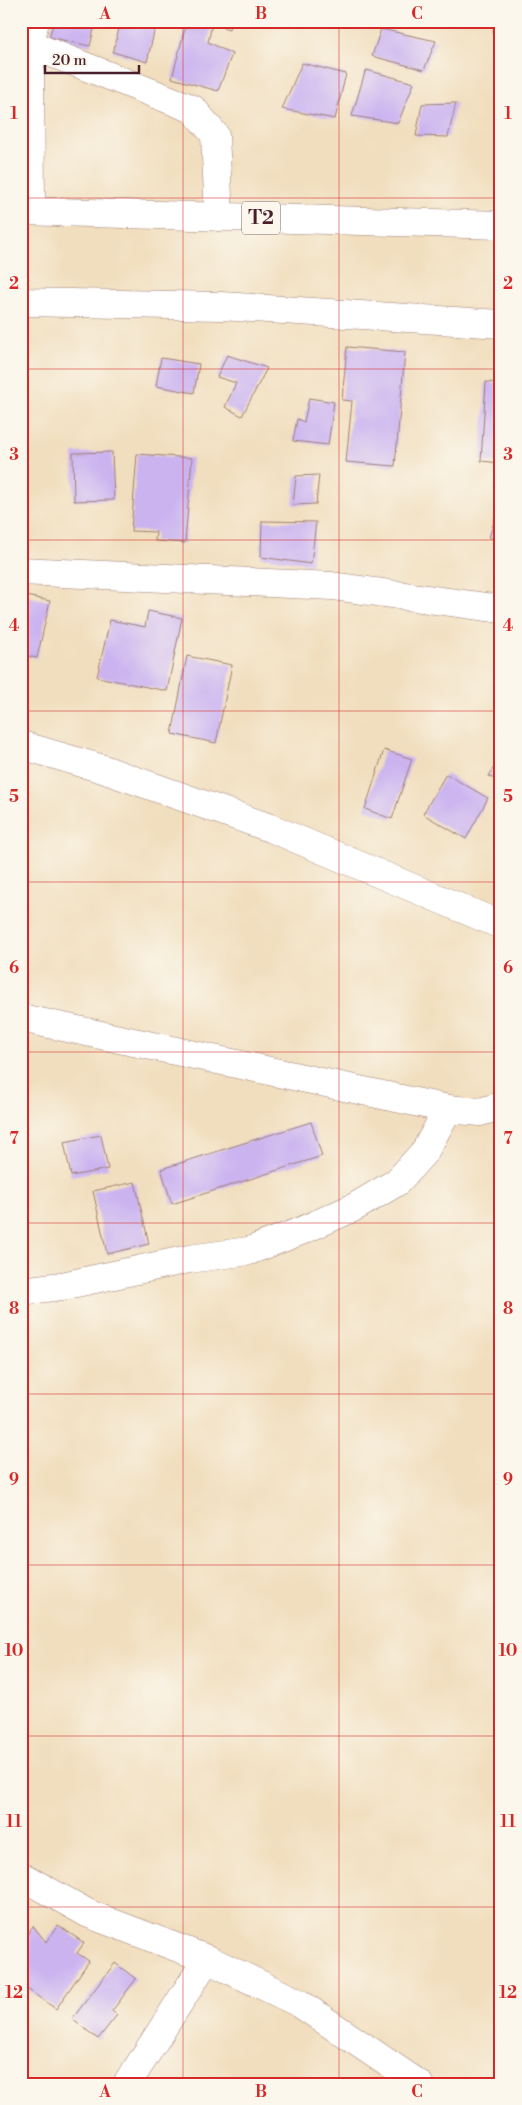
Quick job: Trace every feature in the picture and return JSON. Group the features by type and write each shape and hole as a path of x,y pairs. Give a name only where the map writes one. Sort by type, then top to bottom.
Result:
{"main road":[{"path":"26,211 29,35 193,109 216,135 219,217"},
{"name":"T2","path":"26,211 501,226"},
{"path":"21,302 221,306 501,324"},
{"path":"21,571 332,586 501,608"},
{"path":"21,745 103,769 273,829 501,924"},
{"path":"21,1018 448,1109 480,1112 501,1106"},
{"path":"21,1291 62,1286 189,1259 249,1251 310,1227 355,1207 397,1182 425,1151 448,1109"},
{"path":"21,1876 89,1914 207,1959 300,2004 419,2084"},
{"path":"127,2084 207,1959"}],"building":[{"path":"54,21 96,21 90,46 49,37"},
{"path":"121,21 155,28 147,62 113,52"},
{"path":"187,21 231,21 229,29 212,24 208,42 232,54 218,91 172,78"},
{"path":"494,21 501,21 501,32 493,33"},
{"path":"381,29 436,41 424,70 372,56"},
{"path":"302,63 346,74 335,119 282,109"},
{"path":"367,70 414,83 398,123 352,116"},
{"path":"456,103 448,137 416,136 422,104"},
{"path":"347,347 405,352 395,466 346,462 352,401 342,400"},
{"path":"227,355 267,368 242,416 225,407 236,383 217,377"},
{"path":"161,358 199,364 194,393 156,386"},
{"path":"486,382 501,383 501,463 481,461"},
{"path":"309,398 334,402 328,445 293,441 297,419 304,422"},
{"path":"112,452 114,500 74,501 73,453"},
{"path":"137,454 192,458 185,543 155,541 156,532 131,531"},
{"path":"319,475 316,504 293,505 296,476"},
{"path":"500,500 501,538 489,538"},
{"path":"262,521 316,522 311,564 261,557"},
{"path":"21,595 50,601 37,658 21,655"},
{"path":"148,611 182,618 167,691 97,677 110,620 145,627"},
{"path":"187,656 232,665 216,743 172,734"},
{"path":"384,750 412,759 392,819 365,809"},
{"path":"498,760 501,762 501,783 489,776"},
{"path":"446,774 488,798 466,839 423,814"},
{"path":"311,1122 322,1156 172,1204 161,1169"},
{"path":"101,1135 108,1169 71,1176 64,1142"},
{"path":"135,1182 149,1244 107,1254 93,1191"},
{"path":"58,1925 84,1943 77,1953 89,1961 56,2009 21,1985 21,1943 33,1926 46,1942"},
{"path":"115,1963 136,1979 112,2011 117,2015 98,2039 72,2019"}]}
